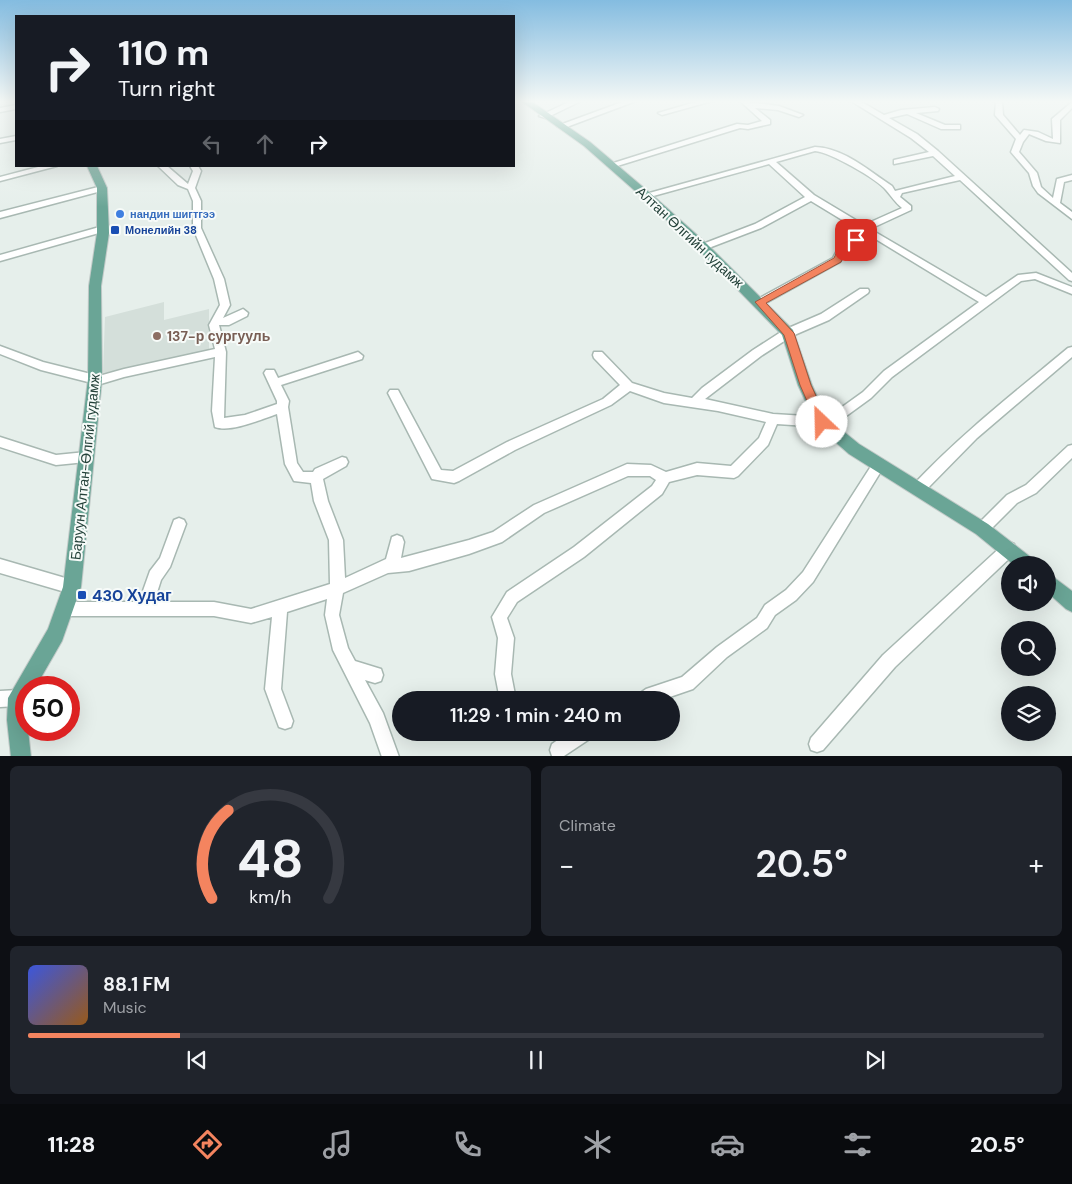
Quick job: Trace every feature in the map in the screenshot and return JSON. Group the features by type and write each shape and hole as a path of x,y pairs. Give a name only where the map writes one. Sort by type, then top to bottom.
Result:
{"main road":[{"name":"Алтан Өлгийн гудамж","path":"576,136 588,144 703,247 760,302 788,333 805,385 822,422 854,449 982,529 1017,556"},
{"name":"Баруун Алтан-Өлгий гудамж","path":"31,676 55,634 66,609 72,587 95,380 95,286 103,229 104,204 102,188 92,167"},
{"path":"1056,589 1072,603"},
{"name":"Баруун Алтан-Өлгий гудамж","path":"19,741 21,756"}],"street":[{"path":"611,165 706,136"},
{"path":"914,136 1072,278"},
{"path":"1017,136 1020,140"},
{"path":"1023,136 1016,154 1017,159 1030,169 1038,188 1072,216"},
{"path":"1039,136 1048,141 1057,141 1057,136"},
{"path":"0,141 15,138"},
{"path":"646,195 770,161 786,159 816,149 829,151 889,188 895,198 908,208 865,230 843,247 837,260 760,302"},
{"path":"897,162 935,153"},
{"path":"770,161 811,197 985,301"},
{"path":"0,179 48,167"},
{"path":"163,167 181,183 191,188 197,200 197,228 220,279 225,305 214,325 221,352 218,411 220,424 245,420 282,408"},
{"path":"191,188 197,171 195,167"},
{"path":"895,198 899,191 908,188 961,177"},
{"path":"1056,202 1060,182 1072,177"},
{"path":"0,215 102,188"},
{"path":"703,247 758,226 811,197"},
{"path":"0,258 103,229"},
{"path":"598,355 628,386 664,398 718,406 773,418 822,422 834,419 866,395 888,374 1018,278 1036,276 1072,291"},
{"path":"694,403 706,391 757,353 788,333 825,317 864,291"},
{"path":"216,321 225,322 243,313"},
{"path":"0,350 41,366 95,380 221,352"},
{"path":"918,489 959,446 1072,351"},
{"path":"316,478 298,477 291,464 282,408 283,402 273,378 358,356"},
{"path":"394,393 436,476 447,478 454,477 511,446 607,402 628,386"},
{"path":"506,691 503,674 506,638 499,617 512,597 580,552 657,490 665,478 697,469 734,472 764,441 773,418"},
{"path":"0,442 56,460 86,457"},
{"path":"982,529 1012,499 1031,489 1072,450"},
{"path":"342,462 319,473 316,478 321,501 336,540 336,589 332,615 341,650 377,719 391,756"},
{"path":"662,691 687,683 722,652 762,623 770,610 791,595 808,577 879,464"},
{"path":"66,609 214,609 251,616 336,589 392,565 409,564 469,547 496,537 539,509 627,470 651,471 665,478"},
{"path":"144,610 155,576 165,562 180,524"},
{"path":"392,565 397,542"},
{"path":"817,744 889,660 1009,549"},
{"path":"0,566 72,587"},
{"path":"280,607 273,689 285,721"},
{"path":"352,668 375,675"},
{"path":"0,699 15,698"},
{"path":"558,750 572,741"}],"shaded area":[{"name":"137-р сургууль","path":"164,302 164,320 209,309 209,351 103,373 105,317"}],"place":[{"name":"нандин шигтгээ","path":"120,214"},
{"name":"Монелийн 38","path":"115,230"},
{"name":"137-р сургууль","path":"157,336"},
{"name":"430 Худаг","path":"82,595"}],"route":[{"path":"822,422 805,385 794,346 788,333 760,302 811,276 837,260 843,247 856,240"}]}
